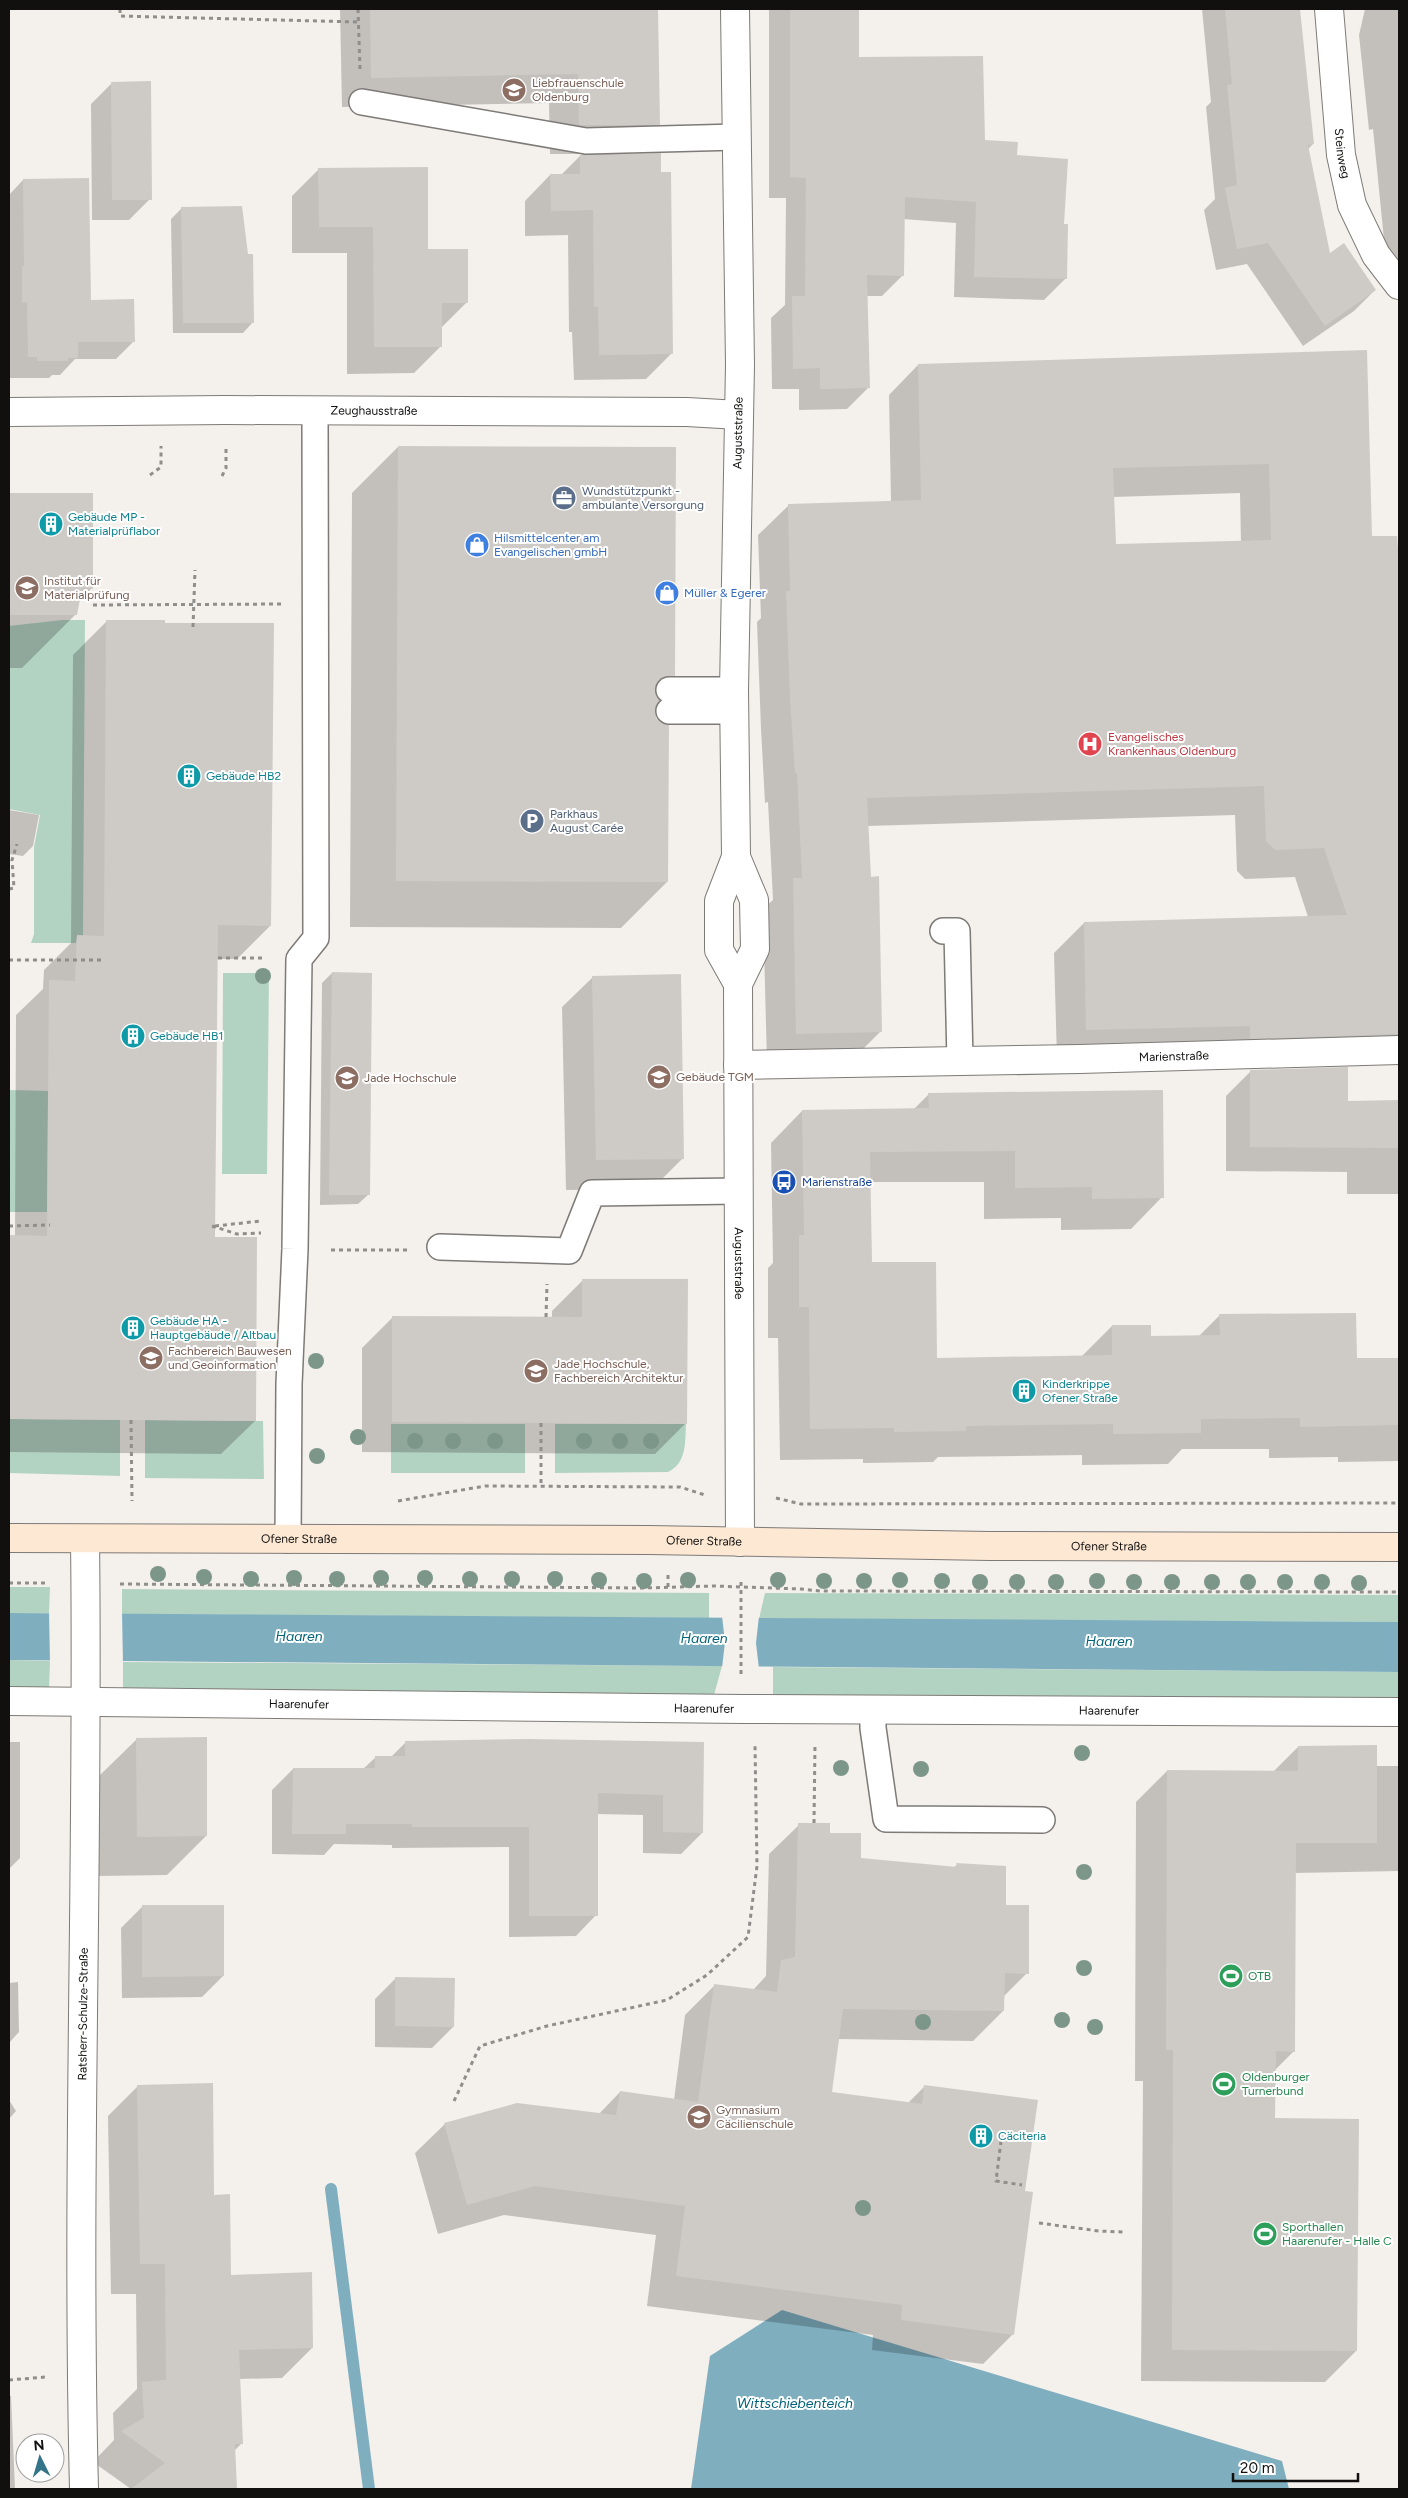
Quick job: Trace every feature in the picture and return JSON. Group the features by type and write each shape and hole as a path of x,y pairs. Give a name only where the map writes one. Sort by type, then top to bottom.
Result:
{"main road":[{"name":"Ofener Straße","path":"9,1538 740,1542 989,1546 1399,1547"}],"street":[{"name":"Auguststraße","path":"735,9 740,366 734,701 736,857 754,900 755,949 738,984 740,1542"},
{"name":"Steinweg","path":"1329,9 1341,155 1352,205 1376,255 1399,285"},
{"name":"Zeughausstraße","path":"9,412 688,412 738,414"},
{"name":"Auguststraße","path":"736,857 718,901 719,950 738,984"},
{"name":"Marienstraße","path":"738,1065 1399,1050"},
{"name":"Ratsherr-Schulze-Straße","path":"84,2489 81,2364 86,1702 85,1539"},
{"name":"Haarenufer","path":"9,1701 743,1709 1399,1712"}],"lane":[{"path":"362,102 586,141 737,137"},
{"path":"288,1540 289,1384 295,1249 300,958 316,938 315,411"},
{"path":"669,701 734,701"},
{"path":"943,931 957,931 960,1061"},
{"path":"440,1247 570,1251 592,1193 738,1191"},
{"path":"873,1709 873,1728 886,1819 1042,1820"}],"path":[{"path":"120,9 120,16 359,22"},
{"path":"358,9 362,102"},
{"path":"193,627 195,570"},
{"path":"93,605 316,604"},
{"path":"9,889 14,888 12,860 17,844"},
{"path":"218,958 253,958"},
{"path":"9,960 103,960"},
{"path":"262,1242 262,1234 237,1234 212,1226 274,1220 295,1249 393,1251 440,1247"},
{"path":"9,1226 50,1226"},
{"path":"131,1420 132,1501"},
{"path":"541,1423 541,1486"},
{"path":"395,1501 446,1494 474,1487 680,1487 703,1494"},
{"path":"782,1499 801,1504 1399,1502"},
{"path":"123,1501 142,1501"},
{"path":"668,1572 668,1588"},
{"path":"9,1583 53,1583"},
{"path":"114,1583 131,1586 801,1588 820,1591 1399,1592"},
{"path":"740,1679 741,1588"},
{"path":"454,2101 480,2046 547,2026 667,2000 707,1975 748,1938 757,1866 754,1727 743,1709"},
{"path":"814,1824 815,1709"},
{"path":"1001,2141 996,2181 1022,2185"},
{"path":"1039,2223 1099,2231 1123,2232"}],"green space":[{"path":"62,620 85,620 83,936 77,936 76,943 31,943 34,934 34,847 40,815 9,809 9,626"},
{"path":"223,973 269,973 267,1174 222,1174"},
{"path":"9,1090 48,1091 47,1212 9,1212"},
{"path":"9,1419 120,1420 120,1476 9,1473"},
{"path":"145,1420 263,1421 264,1479 145,1478"},
{"path":"391,1424 525,1424 525,1473 391,1473"},
{"path":"555,1424 686,1424 684,1451 679,1463 668,1472 555,1473"},
{"path":"9,1587 50,1587 49,1613 9,1613"},
{"path":"122,1589 709,1593 709,1618 122,1614"},
{"path":"765,1593 1399,1595 1399,1622 759,1619"},
{"path":"9,1660 50,1661 49,1689 9,1688"},
{"path":"123,1662 722,1666 714,1695 123,1689"},
{"path":"773,1667 1399,1672 1399,1698 773,1696"}],"water":[{"name":"Haaren","path":"9,1613 1399,1622 1399,1672 9,1660"},
{"name":"Wittschiebenteich","path":"782,2310 1282,2461 1289,2489 691,2489 710,2356"}],"pier":[{"path":"49,1611 122,1611 123,1664 50,1663"},
{"path":"722,1616 759,1616 756,1643 759,1669 722,1668 725,1642"}],"building":[{"path":"370,9 658,9 660,125 579,125 578,74 371,78"},
{"path":"790,9 859,9 859,57 983,56 985,140 1018,142 1017,155 1068,159 1064,224 1068,224 1067,279 974,277 976,202 905,197 904,276 867,275 870,388 820,389 820,368 793,369 792,296 805,296 806,178 790,177"},
{"path":"1225,9 1300,9 1314,144 1308,145 1330,253 1344,243 1376,290 1325,326 1268,243 1237,249 1225,188 1237,185 1227,85 1232,84"},
{"path":"151,81 152,200 112,200 111,82"},
{"path":"661,153 661,172 671,172 673,354 599,355 598,307 594,307 593,210 551,211 550,174 580,174 580,155"},
{"path":"428,167 428,249 468,249 468,303 442,303 442,347 374,347 373,227 319,227 318,168"},
{"path":"89,178 91,300 134,299 135,342 78,342 78,358 68,358 68,361 37,361 37,357 28,357 27,302 22,303 22,266 24,266 23,179"},
{"path":"242,206 248,254 253,254 254,323 183,323 181,207"},
{"name":"Evangelisches Krankenhaus Oldenburg","path":"1367,350 1372,536 1397,536 1399,560 1399,1034 1250,1039 1250,1026 1086,1030 1084,922 1347,915 1324,848 1275,850 1266,841 1264,786 867,798 871,877 879,876 882,1032 796,1034 793,878 802,878 797,773 795,773 790,698 786,591 790,591 788,504 921,500 918,364","holes":["1269,464 1271,540 1116,544 1113,468"]},
{"path":"398,446 676,447 675,676 661,678 655,690 660,700 655,711 656,718 661,723 669,725 668,882 396,881"},
{"name":"Gebäude MP - Materialprüflabor","path":"9,493 93,493 93,589 82,588 77,615 9,615"},
{"path":"106,620 165,620 165,623 274,623 271,926 218,925 215,1237 257,1237 256,1421 9,1419 9,1235 47,1236 49,980 75,981 77,935 104,936"},
{"path":"332,972 372,973 370,1195 329,1195"},
{"name":"Gebäude TGM","path":"681,974 684,1159 596,1160 592,976"},
{"path":"1348,1067 1348,1101 1399,1100 1399,1148 1250,1147 1250,1070"},
{"path":"1163,1090 1164,1198 1092,1199 1092,1187 1015,1188 1015,1151 870,1152 872,1262 936,1262 937,1358 1112,1355 1112,1325 1151,1325 1151,1336 1220,1335 1219,1314 1356,1313 1357,1358 1399,1358 1399,1425 1300,1427 1300,1418 1201,1419 1201,1433 1113,1434 1113,1424 966,1426 966,1431 894,1432 894,1428 810,1429 809,1307 799,1307 799,1235 804,1235 802,1110 929,1108 928,1093"},
{"path":"582,1279 688,1279 687,1424 392,1422 392,1316 582,1317"},
{"path":"207,1737 207,1836 137,1837 136,1738"},
{"path":"529,1739 704,1742 703,1833 663,1832 663,1795 598,1793 598,1916 529,1916 529,1827 412,1827 412,1824 346,1824 346,1834 292,1834 293,1768 375,1768 375,1756 405,1756 405,1741"},
{"path":"1377,1745 1377,1843 1296,1843 1295,2052 1276,2051 1275,2118 1359,2119 1357,2351 1172,2350 1173,2050 1166,2050 1167,1770 1298,1771 1298,1746"},
{"path":"798,1823 830,1823 830,1833 861,1833 861,1858 957,1867 956,1863 1006,1866 1006,1905 1029,1905 1029,1974 1005,1973 1004,2011 843,2009 832,2092 922,2104 924,2085 1038,2100 1025,2191 1033,2192 1014,2335 901,2320 902,2305 676,2276 685,2206 535,2186 467,2205 444,2123 517,2103 616,2115 620,2091 698,2102 714,1984 777,1992 781,1960 795,1957"},
{"path":"142,1905 224,1905 224,1976 142,1977"},
{"path":"395,1977 455,1978 454,2027 395,2026"},
{"path":"213,2083 214,2195 230,2194 231,2275 312,2272 313,2348 239,2350 243,2444 235,2444 237,2489 131,2489 165,2463 121,2431 144,2418 142,2382 166,2380 165,2264 140,2264 137,2085"}],"waterway":[{"path":"331,2189 369,2489"}],"place":[{"name":"Liebfrauenschule Oldenburg","path":"514,90"},
{"name":"Wundstützpunkt - ambulante Versorgung","path":"564,498"},
{"name":"Gebäude MP - Materialprüflabor","path":"51,524"},
{"name":"Hilsmittelcenter am Evangelischen gmbH","path":"477,545"},
{"name":"Institut für Materialprüfung","path":"27,588"},
{"name":"Müller & Egerer","path":"667,593"},
{"name":"Evangelisches Krankenhaus Oldenburg","path":"1090,744"},
{"name":"Gebäude HB2","path":"189,776"},
{"name":"Parkhaus August Carée","path":"532,821"},
{"name":"Gebäude HB1","path":"133,1036"},
{"name":"Gebäude TGM","path":"659,1077"},
{"name":"Jade Hochschule","path":"347,1078"},
{"name":"Marienstraße","path":"784,1182"},
{"name":"Gebäude HA - Hauptgebäude / Altbau","path":"133,1328"},
{"name":"Fachbereich Bauwesen und Geoinformation","path":"151,1358"},
{"name":"Jade Hochschule, Fachbereich Architektur","path":"536,1371"},
{"name":"Kinderkrippe Ofener Straße","path":"1024,1391"},
{"name":"OTB","path":"1231,1976"},
{"name":"Oldenburger Turnerbund","path":"1224,2084"},
{"name":"Gymnasium Cäcilienschule","path":"699,2117"},
{"name":"Cäciteria","path":"981,2136"},
{"name":"Sporthallen Haarenufer - Halle C","path":"1265,2234"}]}
